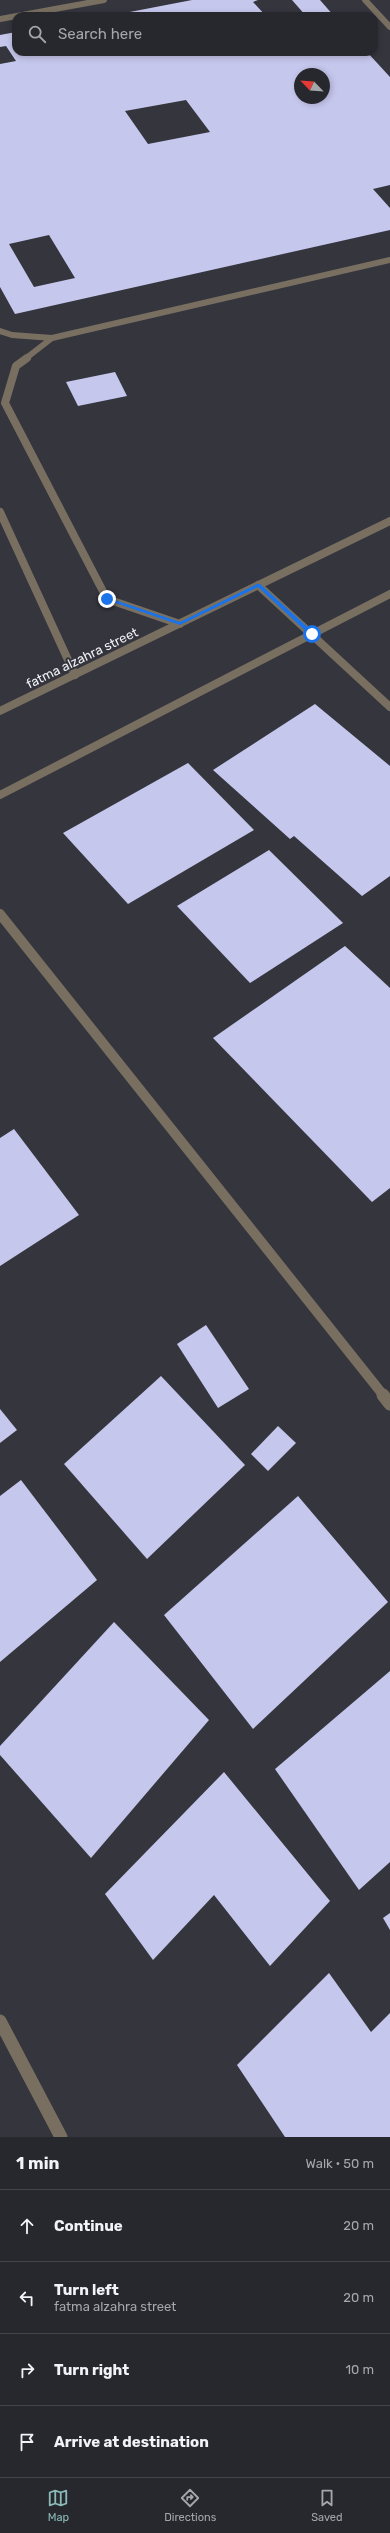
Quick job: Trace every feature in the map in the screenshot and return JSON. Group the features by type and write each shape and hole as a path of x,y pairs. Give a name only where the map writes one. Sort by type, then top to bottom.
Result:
{"street":[{"path":"38,12 104,0"},
{"path":"365,0 376,12"},
{"path":"378,14 390,27"},
{"path":"0,19 12,17"},
{"path":"0,331 12,335 52,338 390,260"},
{"path":"52,338 16,366 5,403 107,599 180,624"},
{"path":"0,512 75,675"},
{"name":"fatma alzahra street","path":"0,711 390,521"},
{"path":"258,585 390,707"},
{"path":"0,795 390,594"},
{"path":"0,914 390,1404"},
{"path":"0,2021 61,2137"}],"building":[{"path":"192,0 258,0 253,2 262,12 130,12"},
{"path":"292,0 320,0 330,12 302,12"},
{"path":"12,33 12,55 6,46 0,47 0,35"},
{"path":"13,56 371,56 390,77 390,185 373,189 390,208 390,230 15,314 0,287 0,64 16,61","holes":["186,100 210,132 148,144 125,111","49,235 75,278 34,287 9,244"]},
{"path":"115,372 127,396 78,406 66,382"},
{"path":"315,704 390,766 390,876 362,896 294,836 290,839 213,770"},
{"path":"188,763 254,830 128,904 63,833"},
{"path":"269,850 343,923 250,983 177,906"},
{"path":"345,946 390,988 390,1188 372,1202 213,1038"},
{"path":"14,1129 79,1215 0,1266 0,1138"},
{"path":"206,1325 249,1389 218,1408 177,1344"},
{"path":"161,1376 245,1465 147,1559 64,1464"},
{"path":"0,1409 17,1430 0,1443"},
{"path":"278,1426 296,1443 268,1471 251,1454"},
{"path":"21,1480 97,1580 0,1662 0,1496"},
{"path":"298,1496 388,1602 253,1729 164,1615"},
{"path":"114,1622 209,1720 91,1858 0,1755 0,1746"},
{"path":"390,1671 390,1862 359,1890 275,1769"},
{"path":"224,1772 330,1901 270,1966 214,1895 153,1960 105,1894"},
{"path":"390,1913 390,1930 383,1918"},
{"path":"329,1973 371,2032 390,2013 390,2137 285,2137 237,2065"}],"route":[{"path":"107,599 180,624 258,585 312,634"}]}
